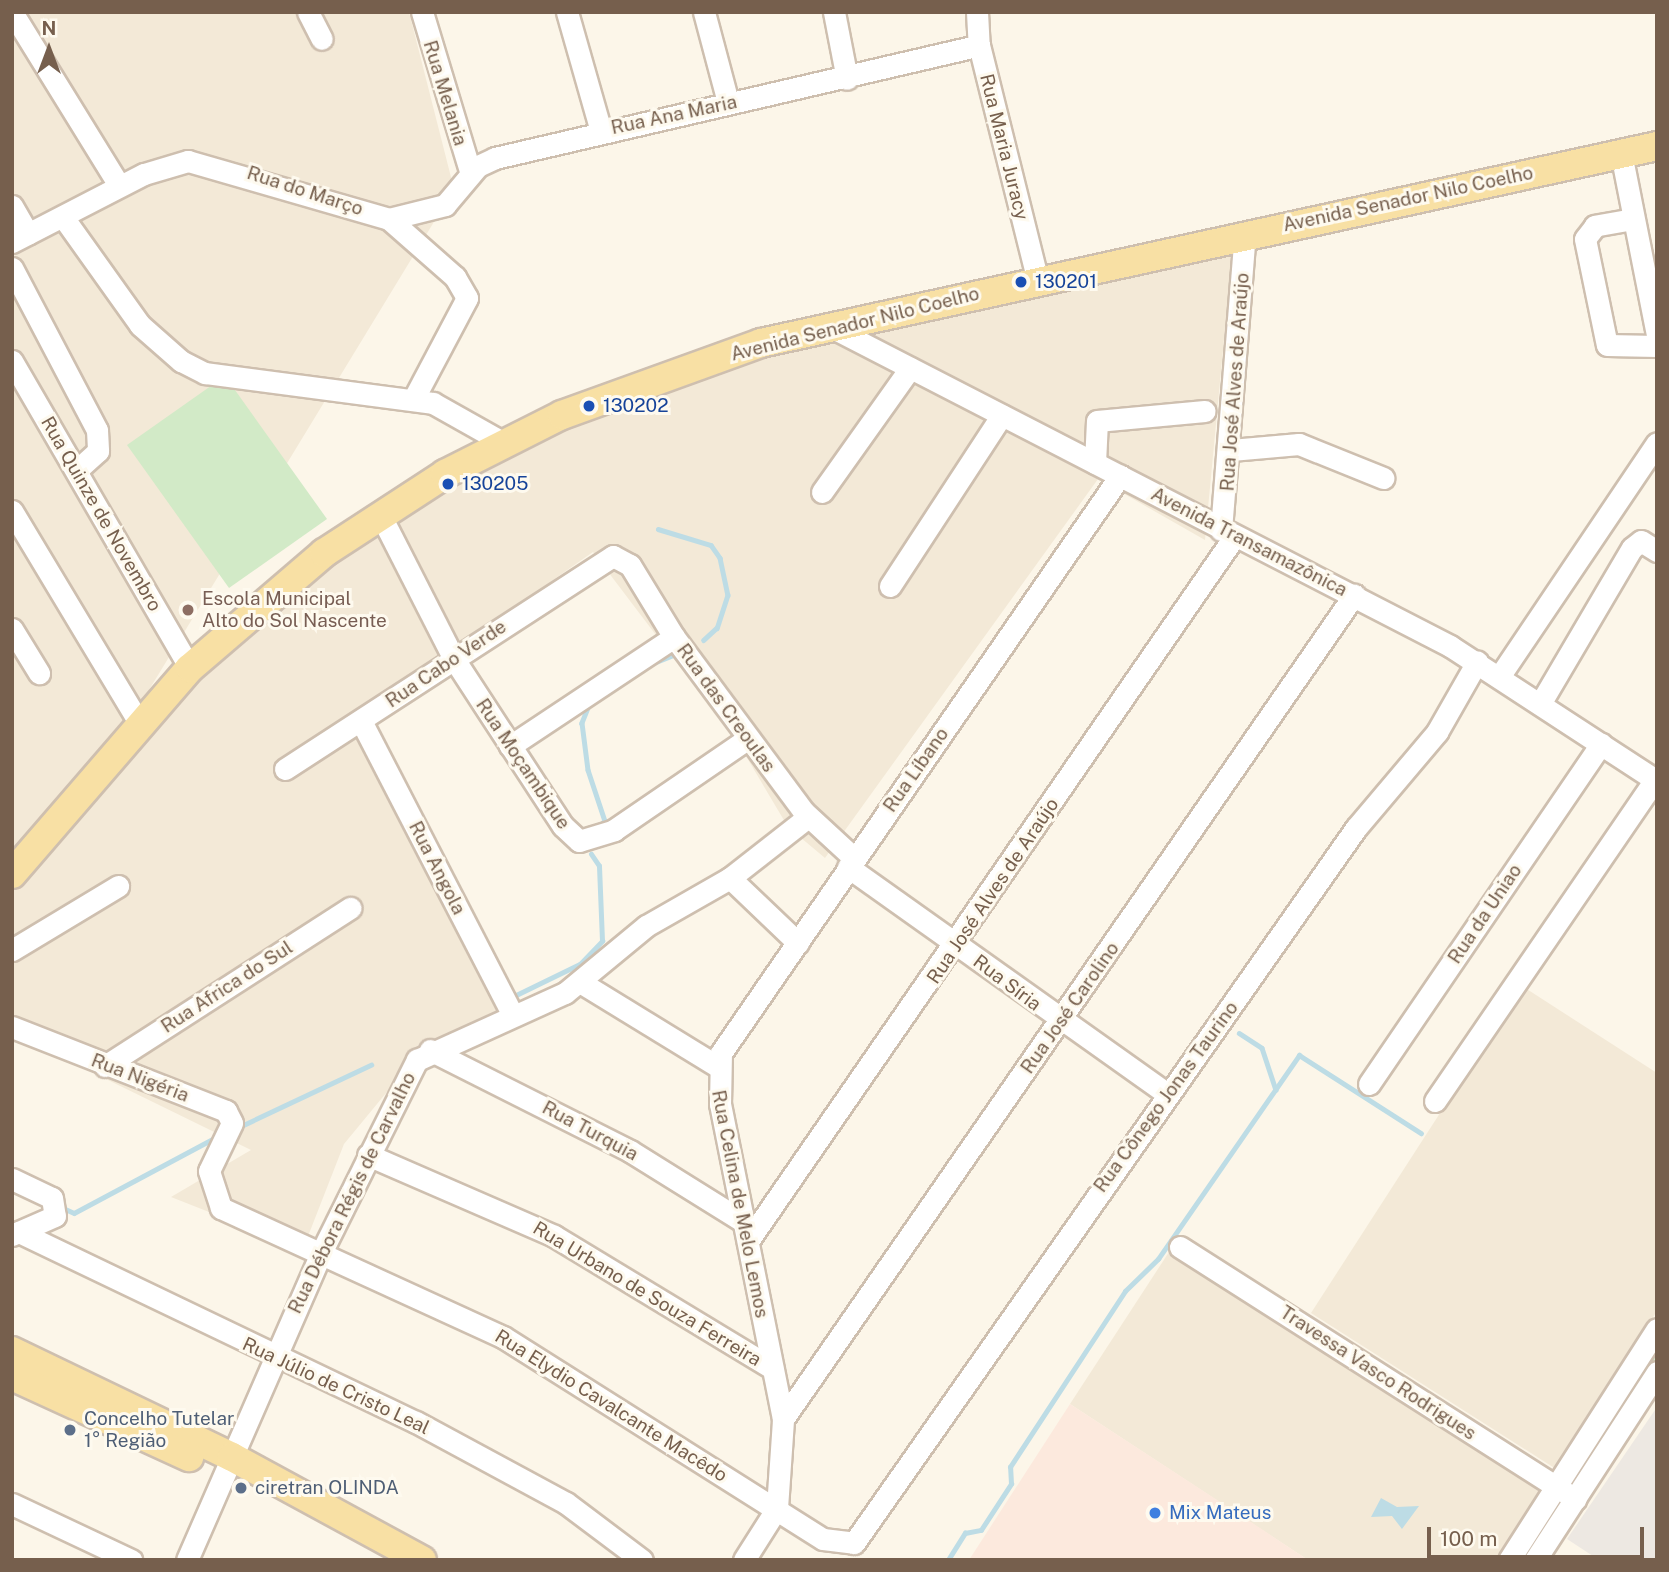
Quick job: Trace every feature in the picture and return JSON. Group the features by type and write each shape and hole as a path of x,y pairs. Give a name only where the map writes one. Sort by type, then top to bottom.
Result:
{"main road":[{"name":"Avenida Senador Nilo Coelho","path":"12,874 139,722 190,668 324,552 380,514 504,443 623,391 829,326 1657,146"},
{"path":"12,1351 122,1404 399,1560"},
{"path":"12,1359 122,1404"},
{"path":"12,1376 228,1465 422,1560"}],"street":[{"path":"12,12 119,185"},
{"path":"308,12 322,39"},
{"name":"Rua Melania","path":"422,12 471,174"},
{"path":"568,12 601,131"},
{"path":"704,12 728,103"},
{"path":"834,12 847,79"},
{"name":"Rua Maria Juracy","path":"977,12 979,45 1038,281"},
{"name":"Rua Ana Maria","path":"389,219 445,205 471,174 495,158 601,131 847,79 979,45"},
{"path":"1621,153 1657,334"},
{"name":"Rua do Março","path":"20,238 119,185 168,163 205,161 389,219 455,277 467,298 413,400"},
{"path":"12,206 20,238"},
{"path":"63,217 140,325 181,361 205,373 413,400 454,412 504,443"},
{"path":"1633,219 1595,226 1586,239 1607,345 1657,346"},
{"name":"Rua José Alves de Araújo","path":"746,1232 957,946 1228,534 1245,234"},
{"path":"12,268 97,430 98,451 77,470"},
{"name":"Avenida Transamazônica","path":"829,326 1477,662 1656,780"},
{"name":"Rua Quinze de Novembro","path":"12,361 190,668"},
{"path":"822,492 910,368"},
{"path":"1095,463 1097,421 1205,411"},
{"path":"890,586 1002,415"},
{"path":"1499,677 1657,443"},
{"path":"1231,450 1299,444 1383,478"},
{"name":"Rua Líbano","path":"717,1066 852,863 1120,476"},
{"path":"12,511 139,722"},
{"name":"Rua Moçambique","path":"380,514 454,659 563,826 585,841 614,830 747,739"},
{"path":"1540,704 1632,548 1642,541 1654,548"},
{"name":"Rua das Creoulas","path":"607,557 630,565 674,637 747,739 808,817 852,863"},
{"name":"Rua Cabo Verde","path":"285,769 607,557"},
{"name":"Rua José Carolino","path":"783,1419 1354,596"},
{"path":"12,629 39,673"},
{"path":"510,746 674,637"},
{"name":"Rua Cônego Jonas Taurino","path":"862,1538 1168,1094 1356,828 1437,732 1477,662"},
{"name":"Rua Angola","path":"361,721 513,1015"},
{"name":"Rua da Uniao","path":"1369,1084 1601,744"},
{"path":"1435,1101 1656,780"},
{"name":"Rua Débora Régis de Carvalho","path":"187,1560 274,1356 407,1072 430,1050 513,1015 580,982 646,926 730,878 808,817"},
{"name":"Rua Síria","path":"852,863 1059,1022 1168,1094"},
{"path":"730,878 798,943"},
{"path":"12,950 118,886"},
{"name":"Rua Africa do Sul","path":"105,1066 350,908"},
{"path":"580,982 717,1066"},
{"name":"Rua Nigéria","path":"12,1027 105,1066 226,1111 232,1123 216,1149"},
{"name":"Rua Turquia","path":"430,1050 630,1151 746,1232"},
{"name":"Rua Celina de Melo Lemos","path":"717,1066 783,1419 776,1508"},
{"name":"Rua Elydio Cavalcante Macêdo","path":"216,1149 209,1182 221,1208 503,1337 831,1542 862,1538"},
{"name":"Rua Urbano de Souza Ferreira","path":"368,1155 554,1236 772,1368"},
{"path":"12,1179 54,1208 15,1233"},
{"name":"Rua Júlio de Cristo Leal","path":"15,1233 274,1356 534,1485 642,1560"},
{"name":"Travessa Vasco Rodrigues","path":"1180,1247 1576,1499"},
{"path":"1509,1560 1657,1329"},
{"path":"1535,1560 1657,1372"},
{"path":"12,1504 131,1560"},
{"path":"744,1560 776,1508"}],"shaded area":[{"path":"12,12 409,12 454,189 127,726 358,519 477,439 608,387 1234,234 1205,540 1098,479 825,858 788,827 740,746 593,552 353,720 505,1015 410,1064 344,1144 303,1249 171,1197 251,1150 12,1033"},
{"path":"1522,986 1657,1073 1657,1311 1556,1469 1311,1313"},
{"path":"1169,1252 1542,1492 1499,1560 1308,1560 1070,1404"},
{"path":"1070,1404 1260,1528 1308,1560 969,1560"},
{"path":"1657,1407 1657,1560 1599,1560 1567,1539"}],"green space":[{"path":"225,376 327,519 229,588 127,445"},
{"path":"1657,1341 1657,1361 1583,1476 1574,1471"}],"water":[{"path":"1381,1498 1397,1507 1419,1506 1402,1529 1392,1516 1371,1517"}],"waterway":[{"path":"658,529 711,545 720,558 728,595 717,628 704,640"},
{"path":"651,664 678,653"},
{"path":"590,703 582,723 588,770 605,821 600,826"},
{"path":"512,997 580,964 602,941 599,866 591,854"},
{"path":"1239,1033 1262,1048 1276,1090"},
{"path":"948,1560 965,1533 981,1530 1011,1484 1010,1467 1125,1291 1158,1259 1299,1055 1421,1133"},
{"path":"239,1127 371,1065"},
{"path":"61,1207 74,1213 218,1136"}],"place":[{"name":"130201","path":"1021,282"},
{"name":"130202","path":"589,406"},
{"name":"130205","path":"448,484"},
{"name":"Escola Municipal Alto do Sol Nascente","path":"188,610"},
{"name":"Concelho Tutelar 1° Região","path":"70,1430"},
{"name":"ciretran OLINDA","path":"241,1488"},
{"name":"Mix Mateus","path":"1155,1513"}]}
